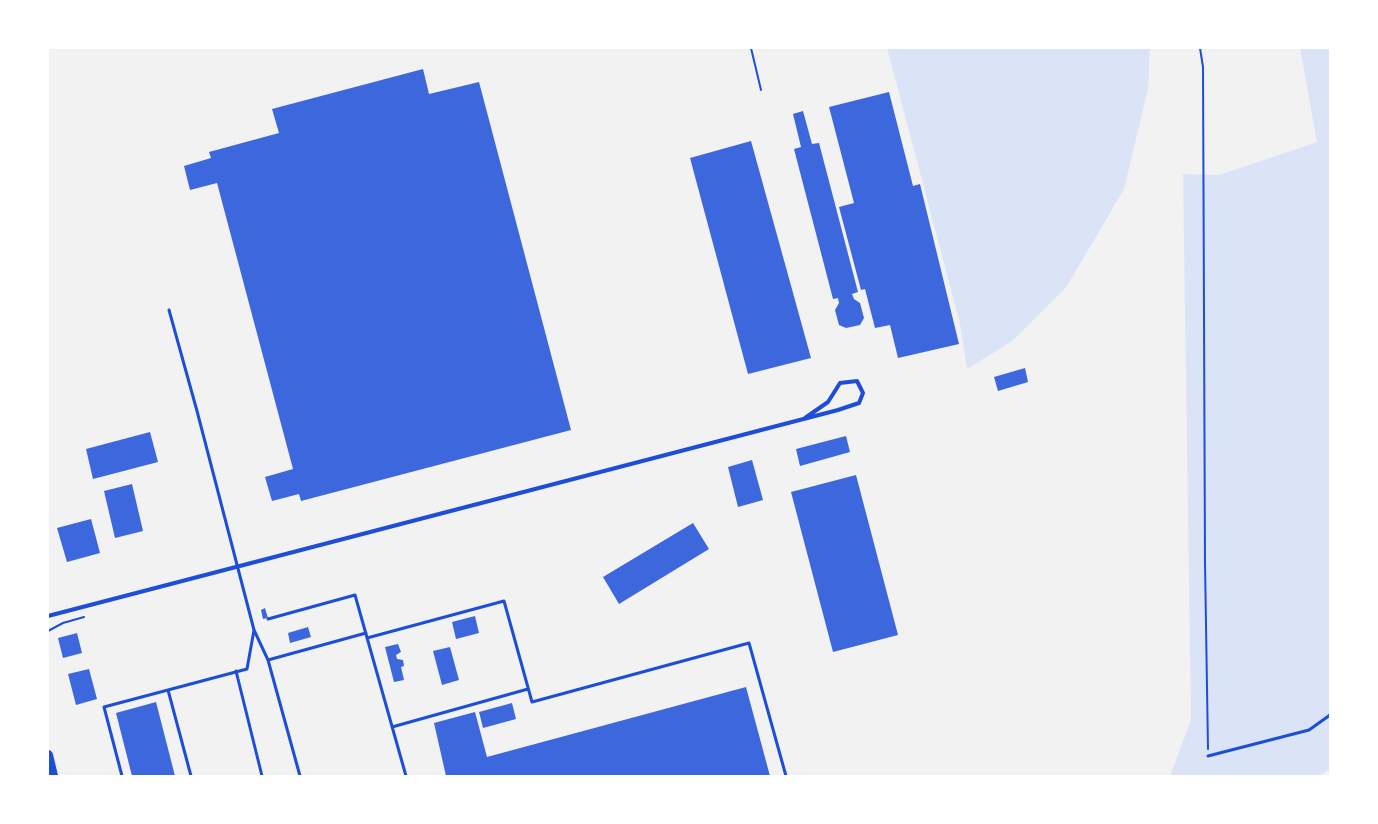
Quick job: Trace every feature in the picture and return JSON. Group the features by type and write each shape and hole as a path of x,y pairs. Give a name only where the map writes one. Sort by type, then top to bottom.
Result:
{"main road":[{"path":"48,755 53,776"}],"street":[{"path":"48,616 237,568 805,418 859,403 863,393 857,381 840,383 828,402 805,418"}],"lane":[{"path":"169,310 179,342 254,630 268,660 300,776"},
{"path":"268,619 356,595 406,776"},
{"path":"367,638 504,601 532,702 749,642 786,776"},
{"path":"122,776 104,707 246,668 254,630"},
{"path":"268,660 366,633"},
{"path":"236,671 262,776"},
{"path":"392,727 528,689"},
{"path":"168,690 191,776"},
{"path":"1208,756 1309,730 1330,716"}],"path":[{"path":"750,48 761,90"},
{"path":"1200,48 1203,75 1204,563 1208,756"},
{"path":"48,630 63,623 84,617"}],"shaded area":[{"path":"887,48 1150,48 1148,89 1124,189 1067,286 1011,342 967,369 960,324"},
{"path":"1300,48 1330,48 1330,769 1319,776 1170,776 1191,720 1183,174 1219,175 1317,142"}],"building":[{"path":"423,69 429,94 479,82 571,430 301,501 299,494 272,501 265,477 293,469 217,183 190,190 184,166 211,158 209,152 279,133 272,109"},
{"path":"889,92 913,186 920,184 959,344 898,358 890,325 875,328 865,289 861,290 839,207 854,203 829,107"},
{"path":"803,111 812,144 819,143 858,292 852,294 854,299 860,303 864,318 860,325 846,328 839,325 835,310 839,303 838,298 833,299 794,149 801,147 793,114"},
{"path":"751,141 811,358 748,374 690,158"},
{"path":"1025,368 1028,382 998,391 994,377"},
{"path":"150,432 158,462 93,479 86,449"},
{"path":"846,436 850,452 800,466 796,449"},
{"path":"752,460 763,500 738,507 728,467"},
{"path":"856,475 898,635 833,652 791,492"},
{"path":"132,484 143,531 115,538 104,491"},
{"path":"91,519 100,553 67,562 57,528"},
{"path":"693,523 709,549 619,604 603,577"},
{"path":"265,608 268,618 263,619 261,610"},
{"path":"475,616 479,633 456,639 452,622"},
{"path":"308,627 311,637 290,643 288,633"},
{"path":"77,633 82,653 63,658 58,638"},
{"path":"398,644 401,652 396,655 397,659 403,660 404,666 401,667 404,680 394,682 385,647"},
{"path":"450,647 459,680 442,685 433,651"},
{"path":"89,669 97,699 76,705 68,674"},
{"path":"746,687 770,776 446,776 434,723 475,712 487,757"},
{"path":"156,702 175,776 132,776 116,713"},
{"path":"512,703 516,719 483,728 479,712"}]}
